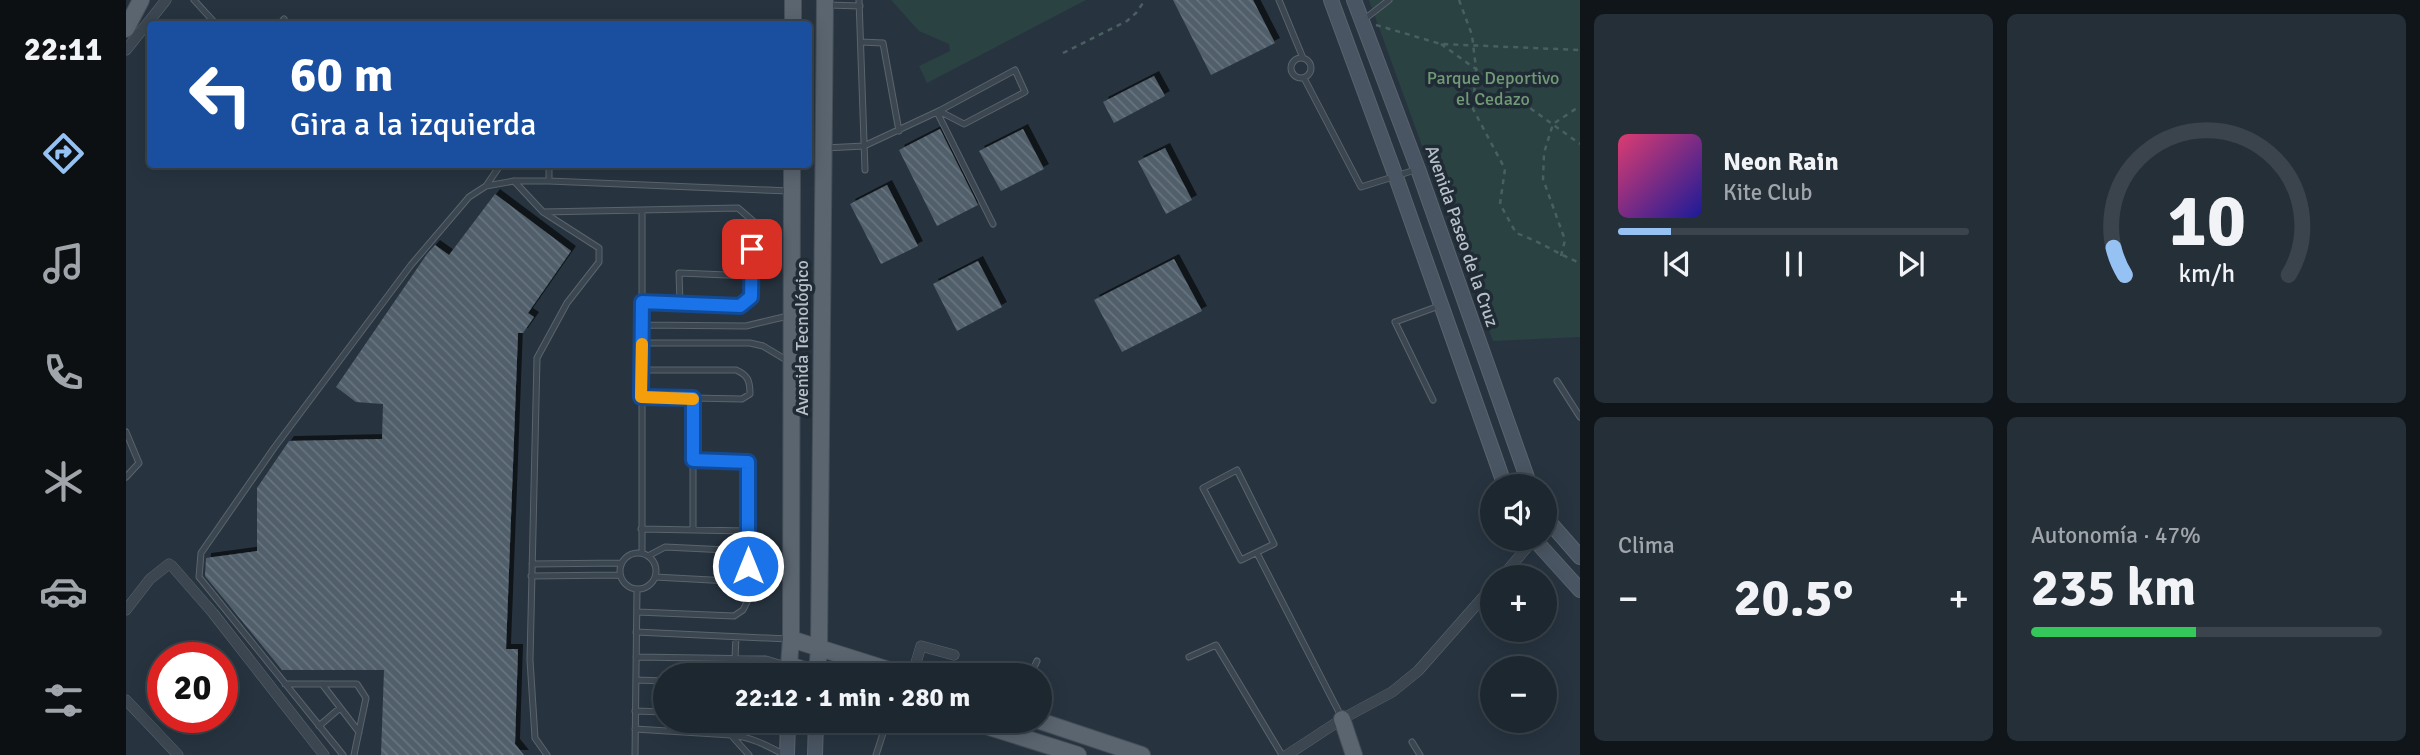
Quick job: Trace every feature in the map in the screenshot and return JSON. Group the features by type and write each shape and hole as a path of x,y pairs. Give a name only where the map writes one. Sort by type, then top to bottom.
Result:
{"main road":[{"path":"126,29 141,0"},
{"path":"793,0 793,21"},
{"path":"1331,0 1501,474"},
{"name":"Avenida Paseo de la Cruz","path":"1354,0 1418,169 1526,474"},
{"name":"Avenida Tecnológico","path":"819,663 825,3"},
{"name":"Avenida Tecnológico","path":"790,663 792,168"},
{"path":"1557,533 1580,557"},
{"path":"1545,551 1580,590"},
{"path":"791,639 868,663"},
{"path":"1342,719 1354,755"},
{"path":"1052,725 1142,755"},
{"path":"786,755 787,733"},
{"path":"1008,733 1078,755"}],"street":[{"path":"149,21 166,0"},
{"path":"126,50 147,24"},
{"path":"1512,565 1524,551"},
{"path":"126,610 150,579 169,564 213,613 324,755"},
{"path":"1285,755 1342,719 1392,692 1418,671 1480,601"},
{"path":"915,663 921,646 954,655"},
{"path":"126,701 178,755"}],"lane":[{"path":"194,0 213,21"},
{"path":"1279,0 1303,58 1311,65 1309,75 1304,78 1294,76 1290,66 1293,61 1303,58"},
{"path":"1362,21 1389,0"},
{"path":"825,3 860,3 865,170"},
{"path":"861,42 883,43 899,131"},
{"path":"823,148 864,146 938,112 1016,70 1025,92 964,124 938,112"},
{"path":"1304,78 1361,187 1418,169"},
{"path":"938,112 993,224"},
{"path":"486,186 498,168"},
{"path":"549,168 550,181"},
{"path":"514,181 543,212 599,248 599,262 567,303 537,358 530,660 535,738 547,755"},
{"path":"343,755 199,577 201,553 282,437 411,265 469,197 486,186 514,181 550,181 792,191"},
{"path":"543,212 738,208 753,222 751,297 740,306 642,302"},
{"path":"642,210 642,529 645,554 655,565 655,577 648,586 637,589 626,585 620,575 621,563 630,554 645,554 665,547 748,551"},
{"path":"680,303 679,274 751,276"},
{"path":"1433,400 1395,322 1441,306"},
{"path":"642,326 746,326 791,315"},
{"path":"642,343 750,343 763,346 791,363"},
{"path":"641,370 736,370 744,373 750,382 750,394 742,399 641,397"},
{"path":"1557,381 1580,416"},
{"path":"693,398 693,530"},
{"path":"126,432 139,463 126,477"},
{"path":"637,612 734,616 743,610 748,600 748,462 693,460"},
{"path":"1237,470 1274,544 1257,552 1241,560 1203,488 1237,470"},
{"path":"642,529 748,531"},
{"path":"1257,552 1342,719"},
{"path":"532,564 621,563"},
{"path":"531,576 620,575"},
{"path":"655,577 748,582"},
{"path":"635,755 637,589"},
{"path":"636,632 791,639"},
{"path":"735,658 736,637"},
{"path":"1189,657 1216,645 1285,755"},
{"path":"636,656 766,659 774,663"},
{"path":"636,680 653,681"},
{"path":"285,684 358,684 366,698 354,755"},
{"path":"322,684 359,732"},
{"path":"319,726 340,708"},
{"path":"635,711 653,712"},
{"path":"635,729 731,735 754,739 786,755"},
{"path":"876,755 883,733"},
{"path":"731,735 749,755"},
{"path":"1412,742 1420,755"}],"path":[{"path":"1063,53 1127,21 1145,0"},
{"path":"1459,0 1472,35 1476,69 1473,109 1505,169 1500,204 1517,233 1580,263"},
{"path":"1362,21 1441,44 1580,50"},
{"path":"1441,44 1580,144"},
{"path":"1561,256 1565,240 1543,179 1544,153 1553,124 1580,106"}],"green space":[{"path":"891,0 1086,0 927,83 919,66 950,51 949,44 919,31"},
{"name":"Parque Deportivo el Cedazo","path":"1369,0 1580,0 1580,337 1493,341"}],"building":[{"path":"1173,0 1253,0 1275,43 1211,75"},
{"path":"1154,76 1165,96 1114,123 1103,102"},
{"path":"940,129 978,205 937,226 899,150"},
{"path":"1023,129 1044,169 1001,191 979,151"},
{"path":"1165,148 1192,200 1166,214 1138,161"},
{"path":"887,185 918,246 881,264 850,204"},
{"path":"495,194 571,251 528,313 534,317 523,333 518,333 506,649 518,649 515,744 524,755 381,755 384,670 282,670 205,576 206,558 257,551 257,488 289,441 382,439 383,404 356,402 336,387 427,254 435,245 449,255"},
{"path":"1174,259 1202,311 1122,352 1094,300"},
{"path":"978,261 1002,307 957,331 933,284"}],"slow traffic":[{"path":"642,344 641,397 693,399"}],"route":[{"path":"748,566 748,462 693,460 693,398 641,397 642,302 740,306 751,297 752,249"}]}
